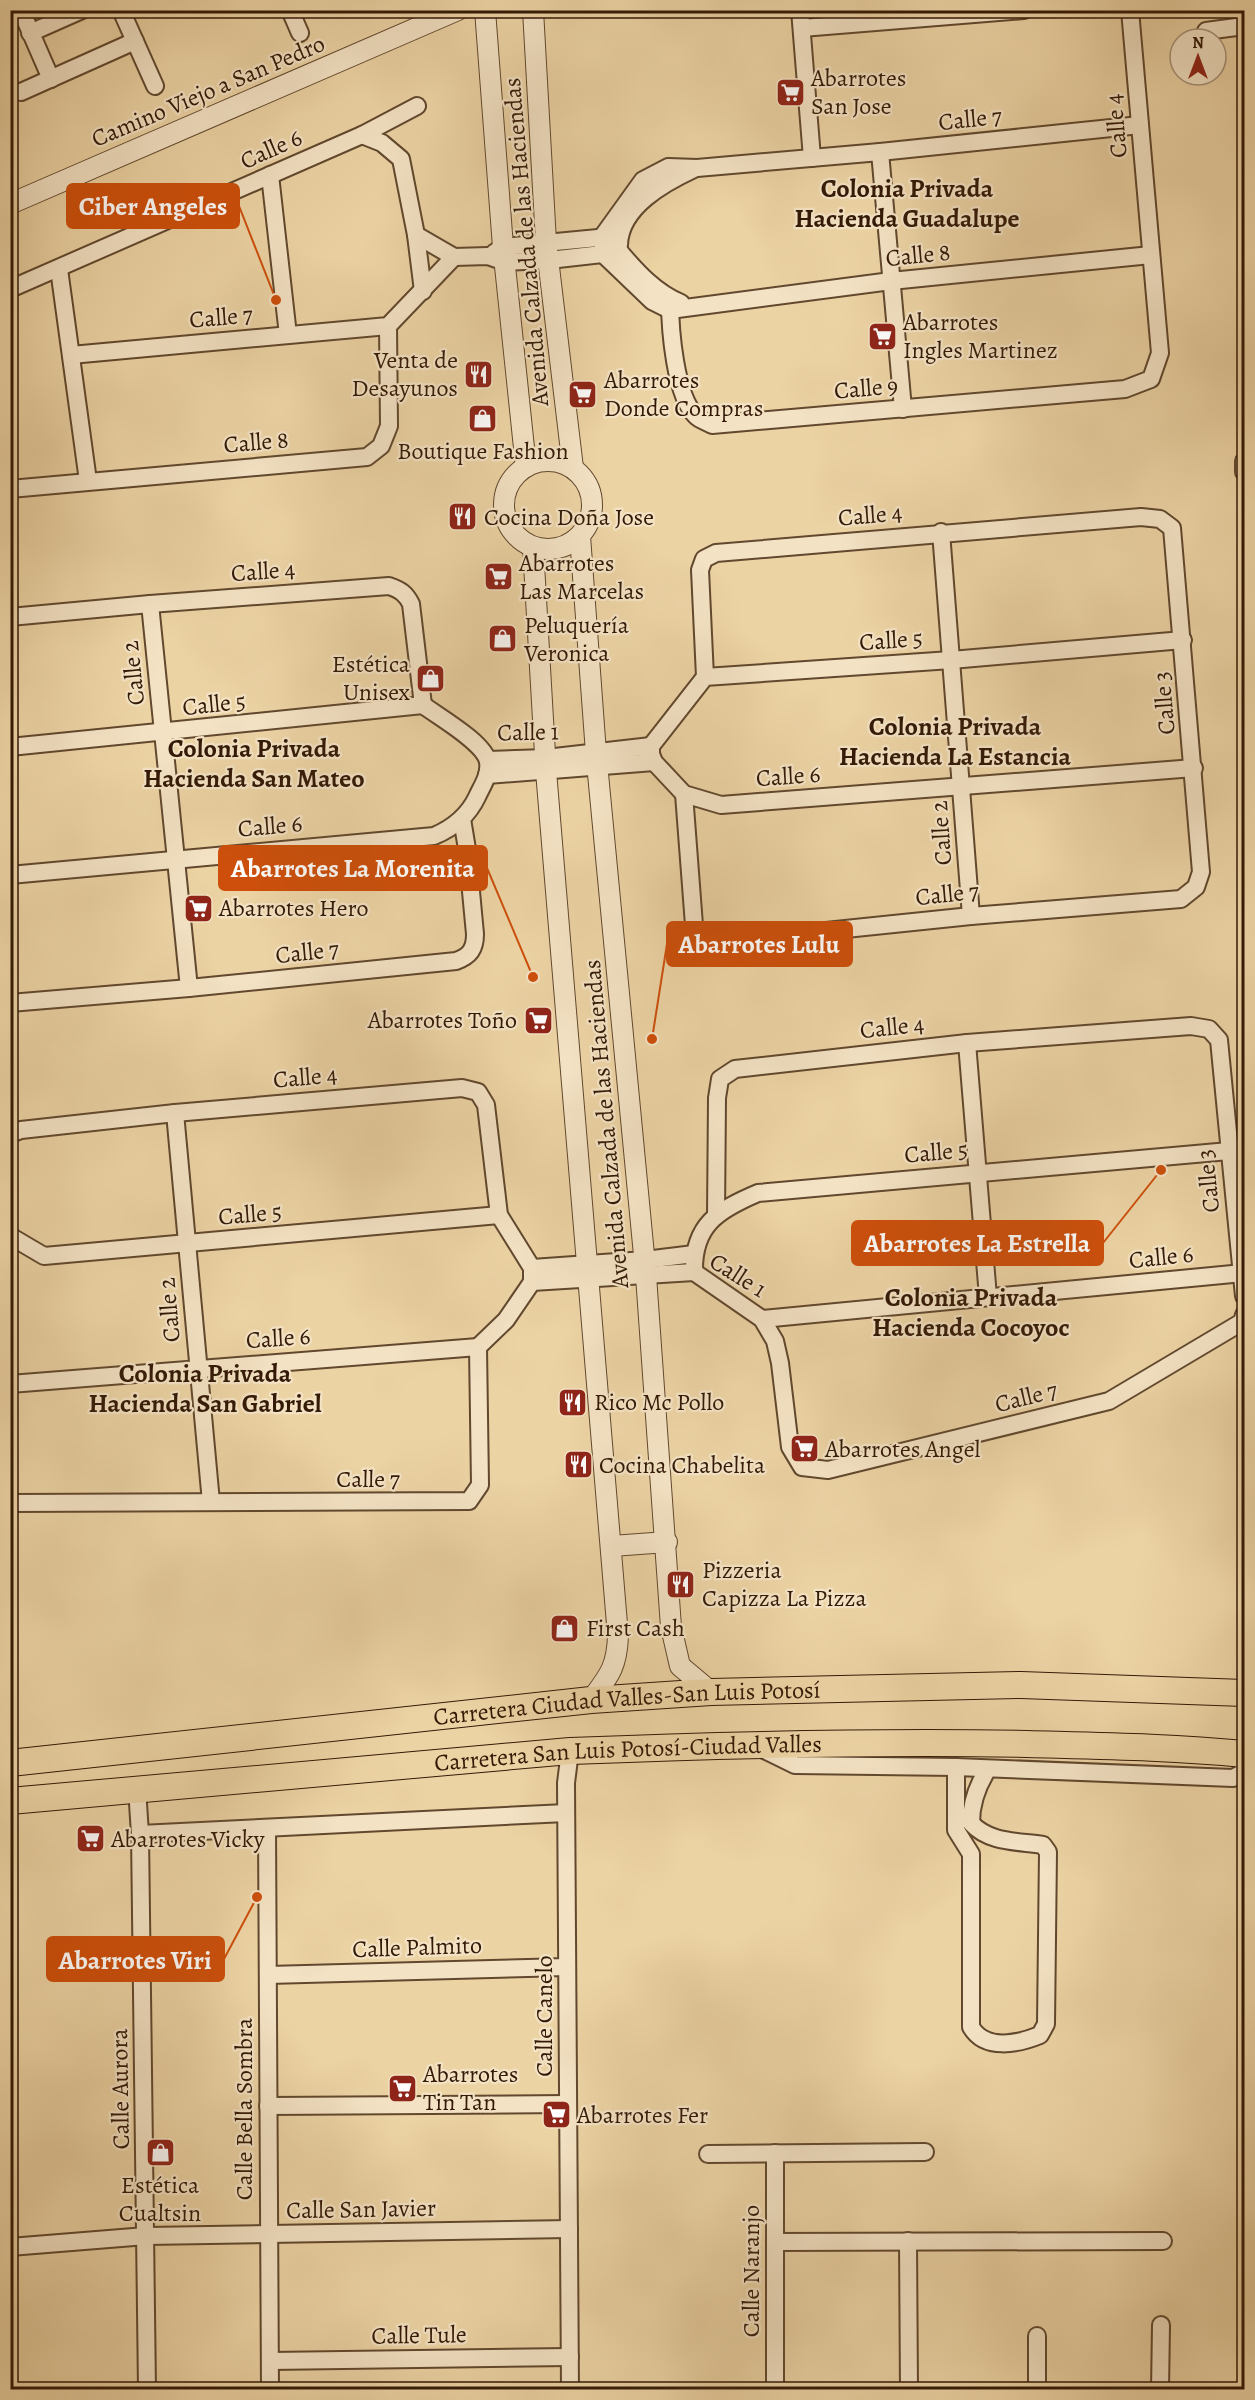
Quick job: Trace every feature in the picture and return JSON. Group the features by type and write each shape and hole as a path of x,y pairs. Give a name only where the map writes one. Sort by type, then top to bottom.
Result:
{"main road":[{"name":"Carretera Ciudad Valles-San Luis Potosí","path":"10,1763 591,1700 711,1692 1021,1685 1245,1693"},
{"path":"1146,1747 1159,1738 1179,1733 1245,1737"},
{"name":"Carretera San Luis Potosí-Ciudad Valles","path":"10,1801 570,1751 903,1742 1146,1747 1245,1754"}],"street":[{"path":"21,10 51,79"},
{"path":"30,33 82,10"},
{"path":"122,10 154,86"},
{"path":"290,10 300,33"},
{"name":"Camino Viejo a San Pedro","path":"10,204 458,10"},
{"name":"Avenida Calzada de las Haciendas","path":"485,10 499,255 526,467"},
{"name":"Avenida Calzada de las Haciendas","path":"533,10 548,251 573,468"},
{"path":"800,10 812,158"},
{"path":"802,28 1024,10"},
{"name":"Calle 4","path":"1130,10 1160,353 1151,379"},
{"path":"1228,28 1245,26"},
{"path":"21,92 135,41"},
{"name":"Calle 6","path":"10,289 362,135 417,106"},
{"name":"Calle 7","path":"697,168 1140,125"},
{"path":"362,135 382,143 401,159 416,235 423,291"},
{"path":"880,152 903,409"},
{"path":"548,251 602,237 643,180 668,167 697,168"},
{"path":"614,248 629,218 650,193 665,182 697,168"},
{"path":"270,175 288,335"},
{"path":"416,235 454,257 614,248"},
{"path":"602,237 614,248 652,301 670,304"},
{"name":"Calle 8","path":"670,304 690,307 891,281 1151,255"},
{"path":"388,326 454,257"},
{"path":"59,268 88,481"},
{"name":"Calle 9","path":"670,304 678,383 685,402 696,417 712,425 1125,389 1151,379"},
{"name":"Calle 7","path":"71,355 388,326"},
{"name":"Calle 8","path":"10,489 367,457 381,446 389,426 388,326"},
{"path":"550,460 573,468 588,485 593,506 591,518 579,536 558,548 541,549 523,542 508,525 503,503 510,482 533,463 550,460"},
{"name":"Calle 4","path":"705,677 700,570 704,559 716,553 941,532 1141,517 1160,519"},
{"name":"Calle 3","path":"1160,519 1172,528 1183,640 1201,872 1196,887"},
{"name":"Calle 2","path":"941,532 972,916"},
{"name":"Avenida Calzada de las Haciendas","path":"579,536 596,760 646,1268 667,1542 671,1628 677,1659 685,1671 711,1692"},
{"name":"Avenida Calzada de las Haciendas","path":"533,547 546,764 618,1636 617,1658 608,1677 591,1700"},
{"name":"Calle 4","path":"10,617 379,586 399,589 411,604 423,705"},
{"name":"Calle 2","path":"150,604 189,988"},
{"name":"Calle 5","path":"705,677 951,660 1183,640"},
{"path":"684,794 653,754 705,677"},
{"name":"Calle 5","path":"10,747 423,705"},
{"name":"Calle 1","path":"423,705 480,747 488,767 653,754"},
{"name":"Calle 6","path":"10,875 434,836 451,829 462,819 474,802 488,767"},
{"name":"Calle 6","path":"684,794 721,805 962,788 1194,768"},
{"name":"Calle 7","path":"684,794 694,925 700,938 720,942 972,916 1181,898 1196,887"},
{"name":"Calle 7","path":"10,1003 189,988 456,961 464,958 475,944 475,934 462,819"},
{"name":"Calle 4","path":"716,1216 717,1098 720,1079 735,1069 967,1043 1191,1026 1209,1029"},
{"name":"Calle 3","path":"1209,1029 1219,1040 1245,1296"},
{"path":"967,1043 988,1298"},
{"name":"Calle 4","path":"10,1134 21,1130 175,1113 462,1088 478,1092 486,1105 499,1215"},
{"name":"Calle 2","path":"175,1113 211,1502"},
{"name":"Calle 5","path":"694,1272 694,1254 698,1239 716,1216 733,1204 758,1193 1229,1151"},
{"path":"478,1347 506,1320 532,1275 499,1215"},
{"name":"Calle 5","path":"10,1236 44,1256 499,1215"},
{"name":"Calle 1","path":"646,1268 694,1254"},
{"name":"Calle 1","path":"532,1275 646,1268 694,1272 762,1319 775,1341 780,1363 790,1447 802,1467"},
{"name":"Calle 6","path":"762,1319 1243,1273"},
{"name":"Calle 7","path":"802,1467 828,1470 1109,1401 1244,1319"},
{"name":"Calle 7","path":"10,1503 450,1503 470,1501 480,1485 478,1347"},
{"name":"Calle 6","path":"10,1384 478,1347"},
{"path":"612,1546 667,1542"},
{"path":"754,1745 795,1765 956,1767 1233,1778 1245,1772"},
{"name":"Calle Canelo","path":"570,1751 566,1783 570,2390"},
{"path":"956,1767 956,1830 970,1854 971,2027 976,2036 993,2043 1022,2043 1040,2036 1046,2024 1048,1852 1043,1845 992,1838 979,1832 970,1822 970,1808 975,1792 988,1769"},
{"name":"Calle Aurora","path":"137,1788 140,1834 147,2390"},
{"path":"140,1834 566,1813"},
{"name":"Calle Bella Sombra","path":"267,1828 270,2390"},
{"name":"Calle Palmito","path":"268,1975 567,1967"},
{"path":"268,2106 568,2104"},
{"path":"708,2154 925,2152"},
{"name":"Calle Naranjo","path":"775,2153 775,2390"},
{"name":"Calle San Javier","path":"10,2247 146,2236 569,2229"},
{"path":"908,2241 909,2390"},
{"path":"775,2242 1163,2241"},
{"path":"1160,2390 1161,2325"},
{"path":"1037,2336 1037,2390"},
{"name":"Calle Tule","path":"270,2361 570,2357"}],"place":[{"name":"Abarrotes San Jose","path":"790,92"},
{"name":"Ciber Angeles","path":"276,300"},
{"name":"Abarrotes Ingles Martinez","path":"882,336"},
{"name":"Venta de Desayunos","path":"479,374"},
{"name":"Abarrotes Donde Compras","path":"583,394"},
{"name":"Boutique Fashion","path":"483,418"},
{"name":"Cocina Doña Jose","path":"463,517"},
{"name":"Abarrotes Las Marcelas","path":"498,577"},
{"name":"Peluquería Veronica","path":"503,639"},
{"name":"Estética Unisex","path":"431,678"},
{"name":"Abarrotes Hero","path":"198,908"},
{"name":"Abarrotes La Morenita","path":"533,977"},
{"name":"Abarrotes Toño","path":"538,1020"},
{"name":"Abarrotes Lulu","path":"652,1039"},
{"name":"Abarrotes La Estrella","path":"1161,1170"},
{"name":"Rico Mc Pollo","path":"573,1402"},
{"name":"Abarrotes Angel","path":"804,1449"},
{"name":"Cocina Chabelita","path":"578,1465"},
{"name":"Pizzeria Capizza La Pizza","path":"681,1584"},
{"name":"First Cash","path":"565,1628"},
{"name":"Abarrotes Vicky","path":"90,1839"},
{"name":"Abarrotes Viri","path":"257,1897"},
{"name":"Abarrotes Tin Tan","path":"402,2088"},
{"name":"Abarrotes Fer","path":"556,2115"},
{"name":"Estética Cualtsin","path":"160,2152"}],"district":[{"name":"Colonia Privada Hacienda Guadalupe","path":"907,203"},
{"name":"Colonia Privada Hacienda La Estancia","path":"955,741"},
{"name":"Colonia Privada Hacienda San Mateo","path":"254,763"},
{"name":"Colonia Privada Hacienda Cocoyoc","path":"971,1312"},
{"name":"Colonia Privada Hacienda San Gabriel","path":"205,1388"}]}
